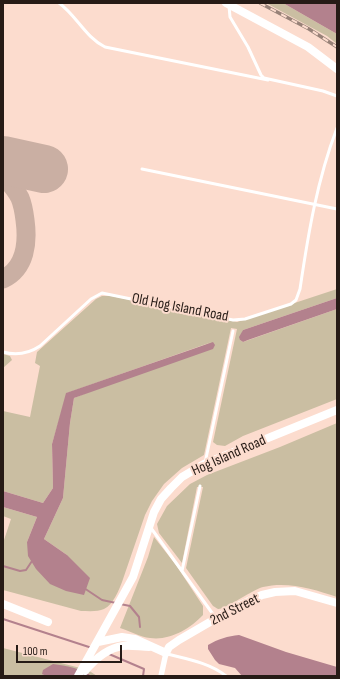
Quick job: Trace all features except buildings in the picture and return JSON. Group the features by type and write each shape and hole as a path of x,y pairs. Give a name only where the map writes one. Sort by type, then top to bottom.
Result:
{"street":[{"path":"228,4 308,47 337,69"},
{"name":"Hog Island Road","path":"82,672 133,577 149,525 157,506 171,488 182,477 204,464 337,410"},
{"name":"2nd Street","path":"166,653 173,643 257,597 275,592 295,591 337,603"},
{"path":"3,604 48,622"},
{"path":"97,643 122,637 135,639 149,645 151,648"},
{"path":"78,676 100,656 112,648 124,645 151,648 166,653 160,676"}],"lane":[{"path":"59,3 67,8 97,43 105,47 323,91 337,96"},
{"path":"228,4 230,17 248,47 261,75 268,80"},
{"name":"Old Hog Island Road","path":"3,352 12,354 31,351 40,346 91,298 102,293 233,320 246,319 291,304 296,300 300,289 323,168 337,128"},
{"path":"142,169 337,209"},
{"path":"204,464 233,331"},
{"path":"182,571 200,486"},
{"path":"149,525 216,619"},
{"path":"166,653 218,669 226,676"}],"shaded area":[{"path":"266,3 283,3 337,34 337,44 327,36"},
{"path":"283,3 337,3 337,34"},
{"path":"337,289 337,298 243,330 240,340 243,342 337,309 337,399 243,436 225,446 217,445 213,442 237,329 231,328 204,455 182,468 164,484 152,501 145,515 122,582 113,601 107,607 99,611 81,611 3,590 3,543 11,519 3,516 3,507 37,517 27,542 67,555 44,539 63,498 70,423 74,398 212,342 67,393 52,444 53,488 43,503 3,491 3,411 30,417 40,366 35,363 37,352 96,299 102,296 111,296 237,322"},
{"path":"337,298 337,309 243,342 240,340 239,337 243,330"},
{"path":"213,342 215,345 213,349 74,398 70,423 63,498 44,539 67,555 90,578 84,595 66,591 50,584 36,569 28,556 27,542 37,517 3,507 3,491 43,503 53,488 52,444 66,393"},
{"path":"3,354 10,356 12,360 3,368"},
{"path":"337,423 337,597 319,591 291,585 272,585 263,587 221,608 218,609 213,606 186,568 203,487 197,487 182,563 159,533 157,524 167,506 190,484 207,475"},
{"path":"154,537 176,565 203,606 203,615 192,625 179,633 164,638 150,638 120,628 148,557"},
{"path":"239,635 286,652 337,667 337,676 242,676 235,668 219,664 208,649 208,645 216,641"},
{"path":"3,648 88,670 97,676 92,676 88,673 43,674 46,676 3,676"},
{"path":"53,664 78,669 92,676 46,676 42,674 43,670"}],"waterway":[{"path":"3,566 20,571 26,570 32,561"},
{"path":"84,588 102,600 116,603"},
{"path":"120,604 130,606 139,617 140,627"},
{"path":"3,619 92,648"},
{"path":"109,654 144,669 143,676"}],"taxiway":[{"path":"3,176 15,189 21,201 26,228 24,254 21,261 17,268 3,279"}],"runway":[{"path":"3,160 44,169"}],"railway":[{"path":"260,3 309,29 337,47"}]}
